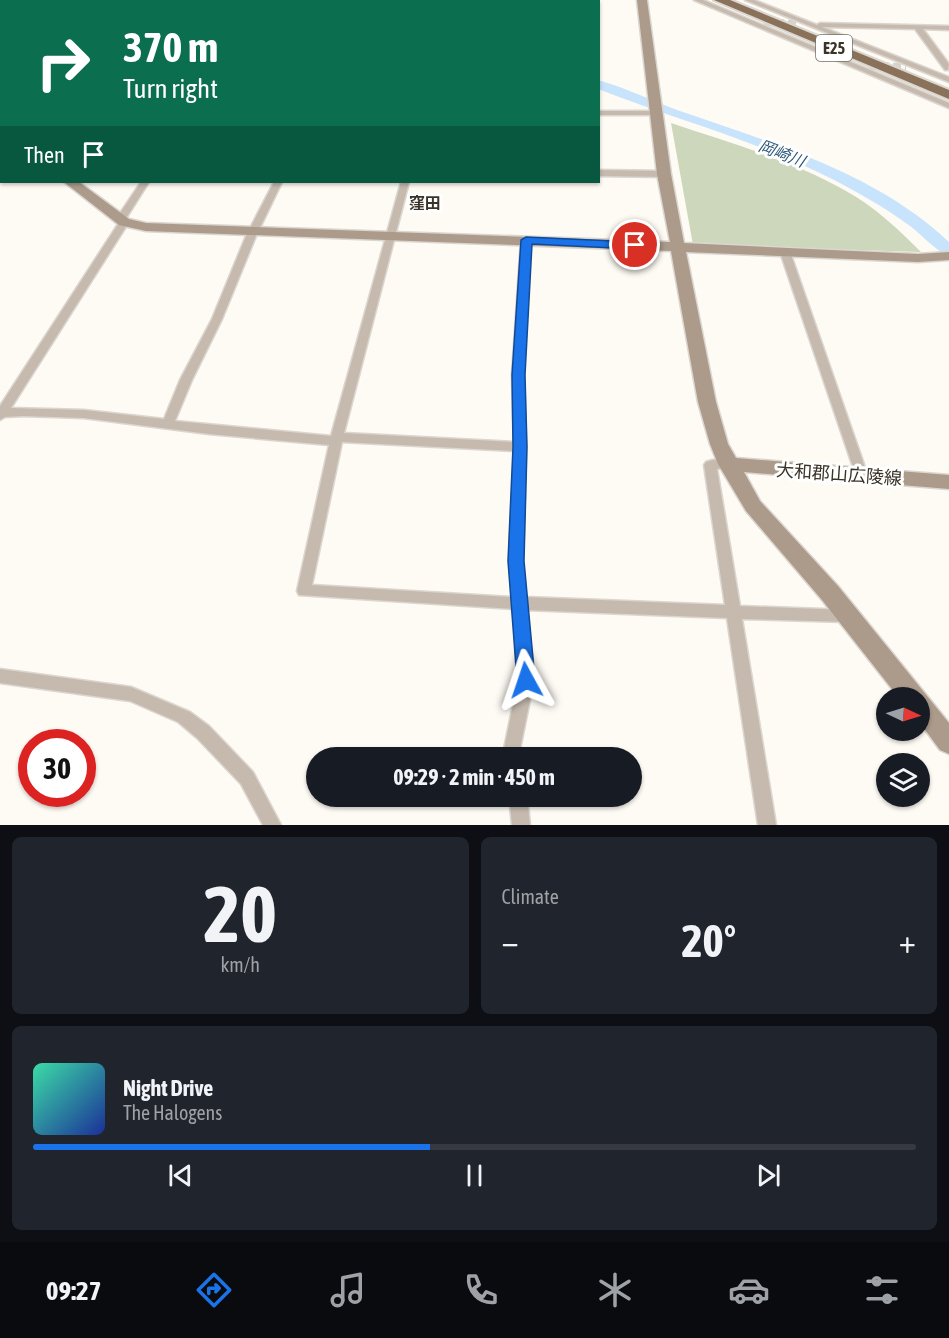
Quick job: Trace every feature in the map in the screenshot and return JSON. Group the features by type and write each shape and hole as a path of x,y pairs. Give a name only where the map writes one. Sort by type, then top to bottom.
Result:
{"highway":[{"name":"E25","path":"720,0 949,95"},
{"name":"E25","path":"732,0 949,89"}],"street":[{"path":"642,0 664,174 707,402 719,444 753,506 848,616 905,687"},
{"path":"697,0 760,24 949,106"},
{"path":"748,0 800,23 813,26 949,80"},
{"path":"813,26 949,28"},
{"path":"918,28 949,68"},
{"path":"855,66 869,66"},
{"path":"906,67 949,68"},
{"path":"600,113 657,107"},
{"path":"600,173 664,174"},
{"path":"72,183 122,220 146,227 526,240 784,252 945,256"},
{"path":"1,414 144,183"},
{"path":"168,424 186,380 217,320 278,183"},
{"path":"405,183 337,439 304,591 584,607 732,610 848,616"},
{"path":"512,747 526,680 516,561 520,447 518,375 526,240"},
{"path":"784,252 862,476"},
{"path":"1,414 48,410 124,417 168,424 337,439 520,447"},
{"path":"728,464 710,465 767,825"},
{"name":"大和郡山広陵線","path":"728,464 949,483"},
{"path":"0,676 131,694 184,717 203,732 247,778 272,825"},
{"path":"930,718 949,742"},
{"path":"519,807 521,825"}],"green space":[{"path":"671,123 760,153 825,180 857,197 876,211 921,252 693,245"}],"waterway":[{"name":"岡崎川","path":"600,85 755,141 831,173 903,214 949,251"}],"tunnel":[{"path":"764,22 798,24"},
{"path":"869,66 906,67"}],"district":[{"name":"窪田","path":"425,203"}],"route":[{"path":"526,680 516,561 520,447 518,375 526,240 635,245"}]}
